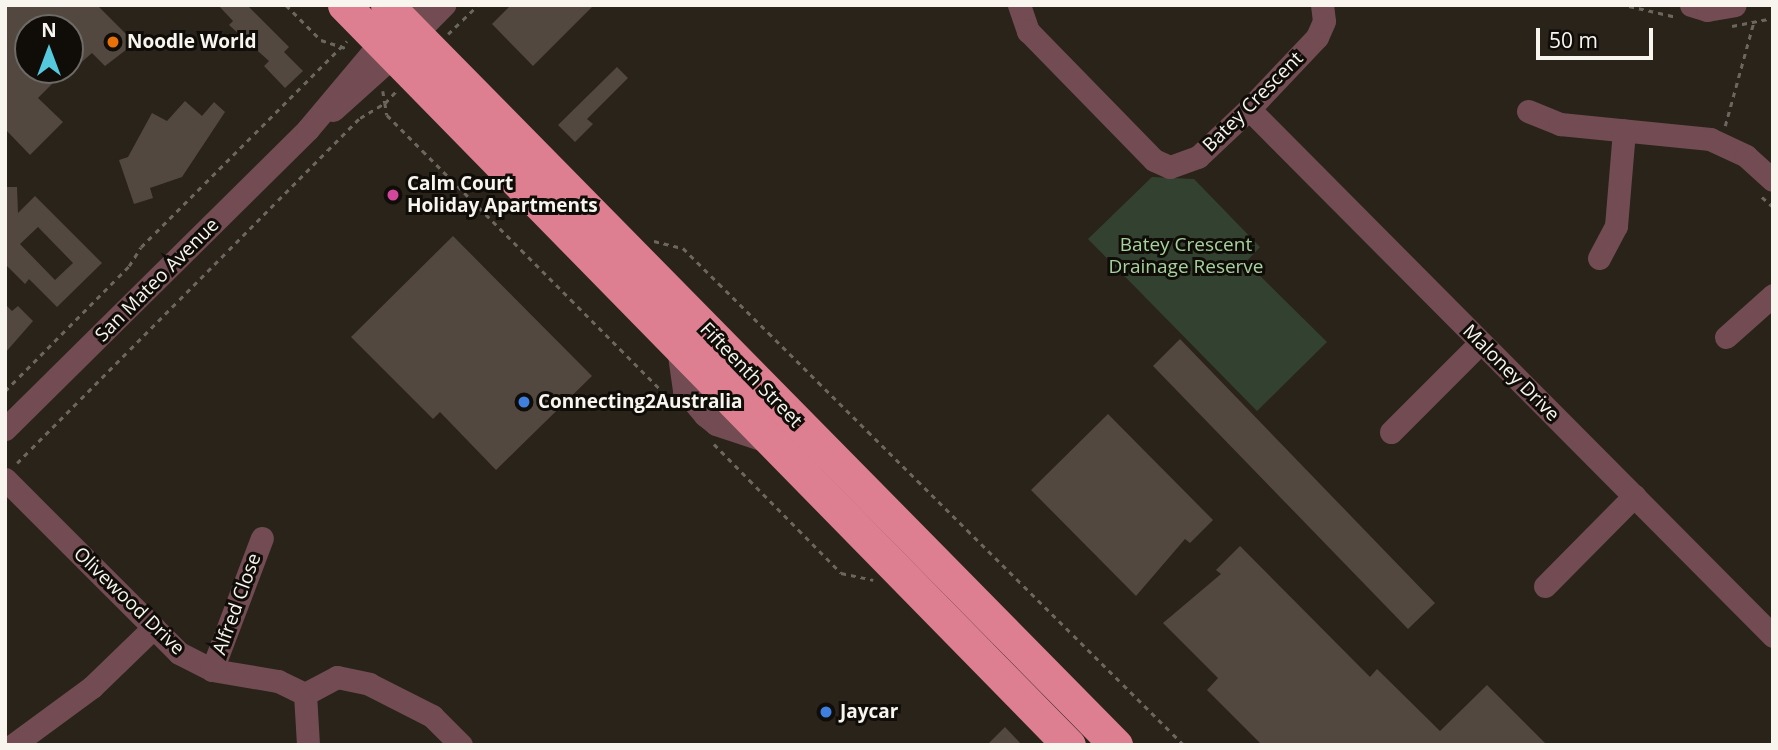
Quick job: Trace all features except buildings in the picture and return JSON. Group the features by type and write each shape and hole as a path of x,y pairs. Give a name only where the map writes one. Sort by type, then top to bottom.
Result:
{"highway":[{"name":"Fifteenth Street","path":"344,5 417,26 593,210 1054,706 1069,745"},
{"name":"Fifteenth Street","path":"417,26 568,232 678,348 770,442 1054,706 1116,745"},
{"path":"568,232 593,210"}],"street":[{"name":"Batey Crescent","path":"1019,5 1028,31 1154,160 1170,167 1198,157 1249,109 1317,37 1324,21 1322,5"},
{"path":"1688,12 1716,10 1735,5"},
{"name":"San Mateo Avenue","path":"5,429 308,128 417,26"},
{"name":"Maloney Drive","path":"1249,109 1773,636"},
{"path":"1528,111 1560,124 1720,142 1746,156 1773,180"},
{"path":"1599,258 1616,226 1624,130"},
{"path":"1726,337 1773,295"},
{"path":"1391,432 1480,343"},
{"name":"Olivewood Drive","path":"10,472 179,653 212,670 278,681 306,694"},
{"path":"1545,586 1634,496"},
{"name":"Alfred Close","path":"212,670 262,538"},
{"path":"19,743 92,687 154,627"},
{"path":"308,745 306,694 337,677 369,684 432,716 461,745"}],"path":[{"path":"5,391 129,267 141,247 345,44 321,40 286,5"},
{"path":"417,26 478,5"},
{"path":"1595,5 1688,12"},
{"path":"1629,6 1640,5"},
{"path":"1720,142 1753,24"},
{"path":"10,472 360,118"},
{"path":"647,239 683,248 1184,745"}],"green space":[{"name":"Batey Crescent Drainage Reserve","path":"1152,177 1194,179 1260,247 1246,262 1327,342 1257,411 1088,239"}],"place":[{"name":"Noodle World","path":"113,42"},
{"name":"Calm Court Holiday Apartments","path":"393,195"},
{"name":"Connecting2Australia","path":"524,402"},
{"name":"Jaycar","path":"826,712"}]}
